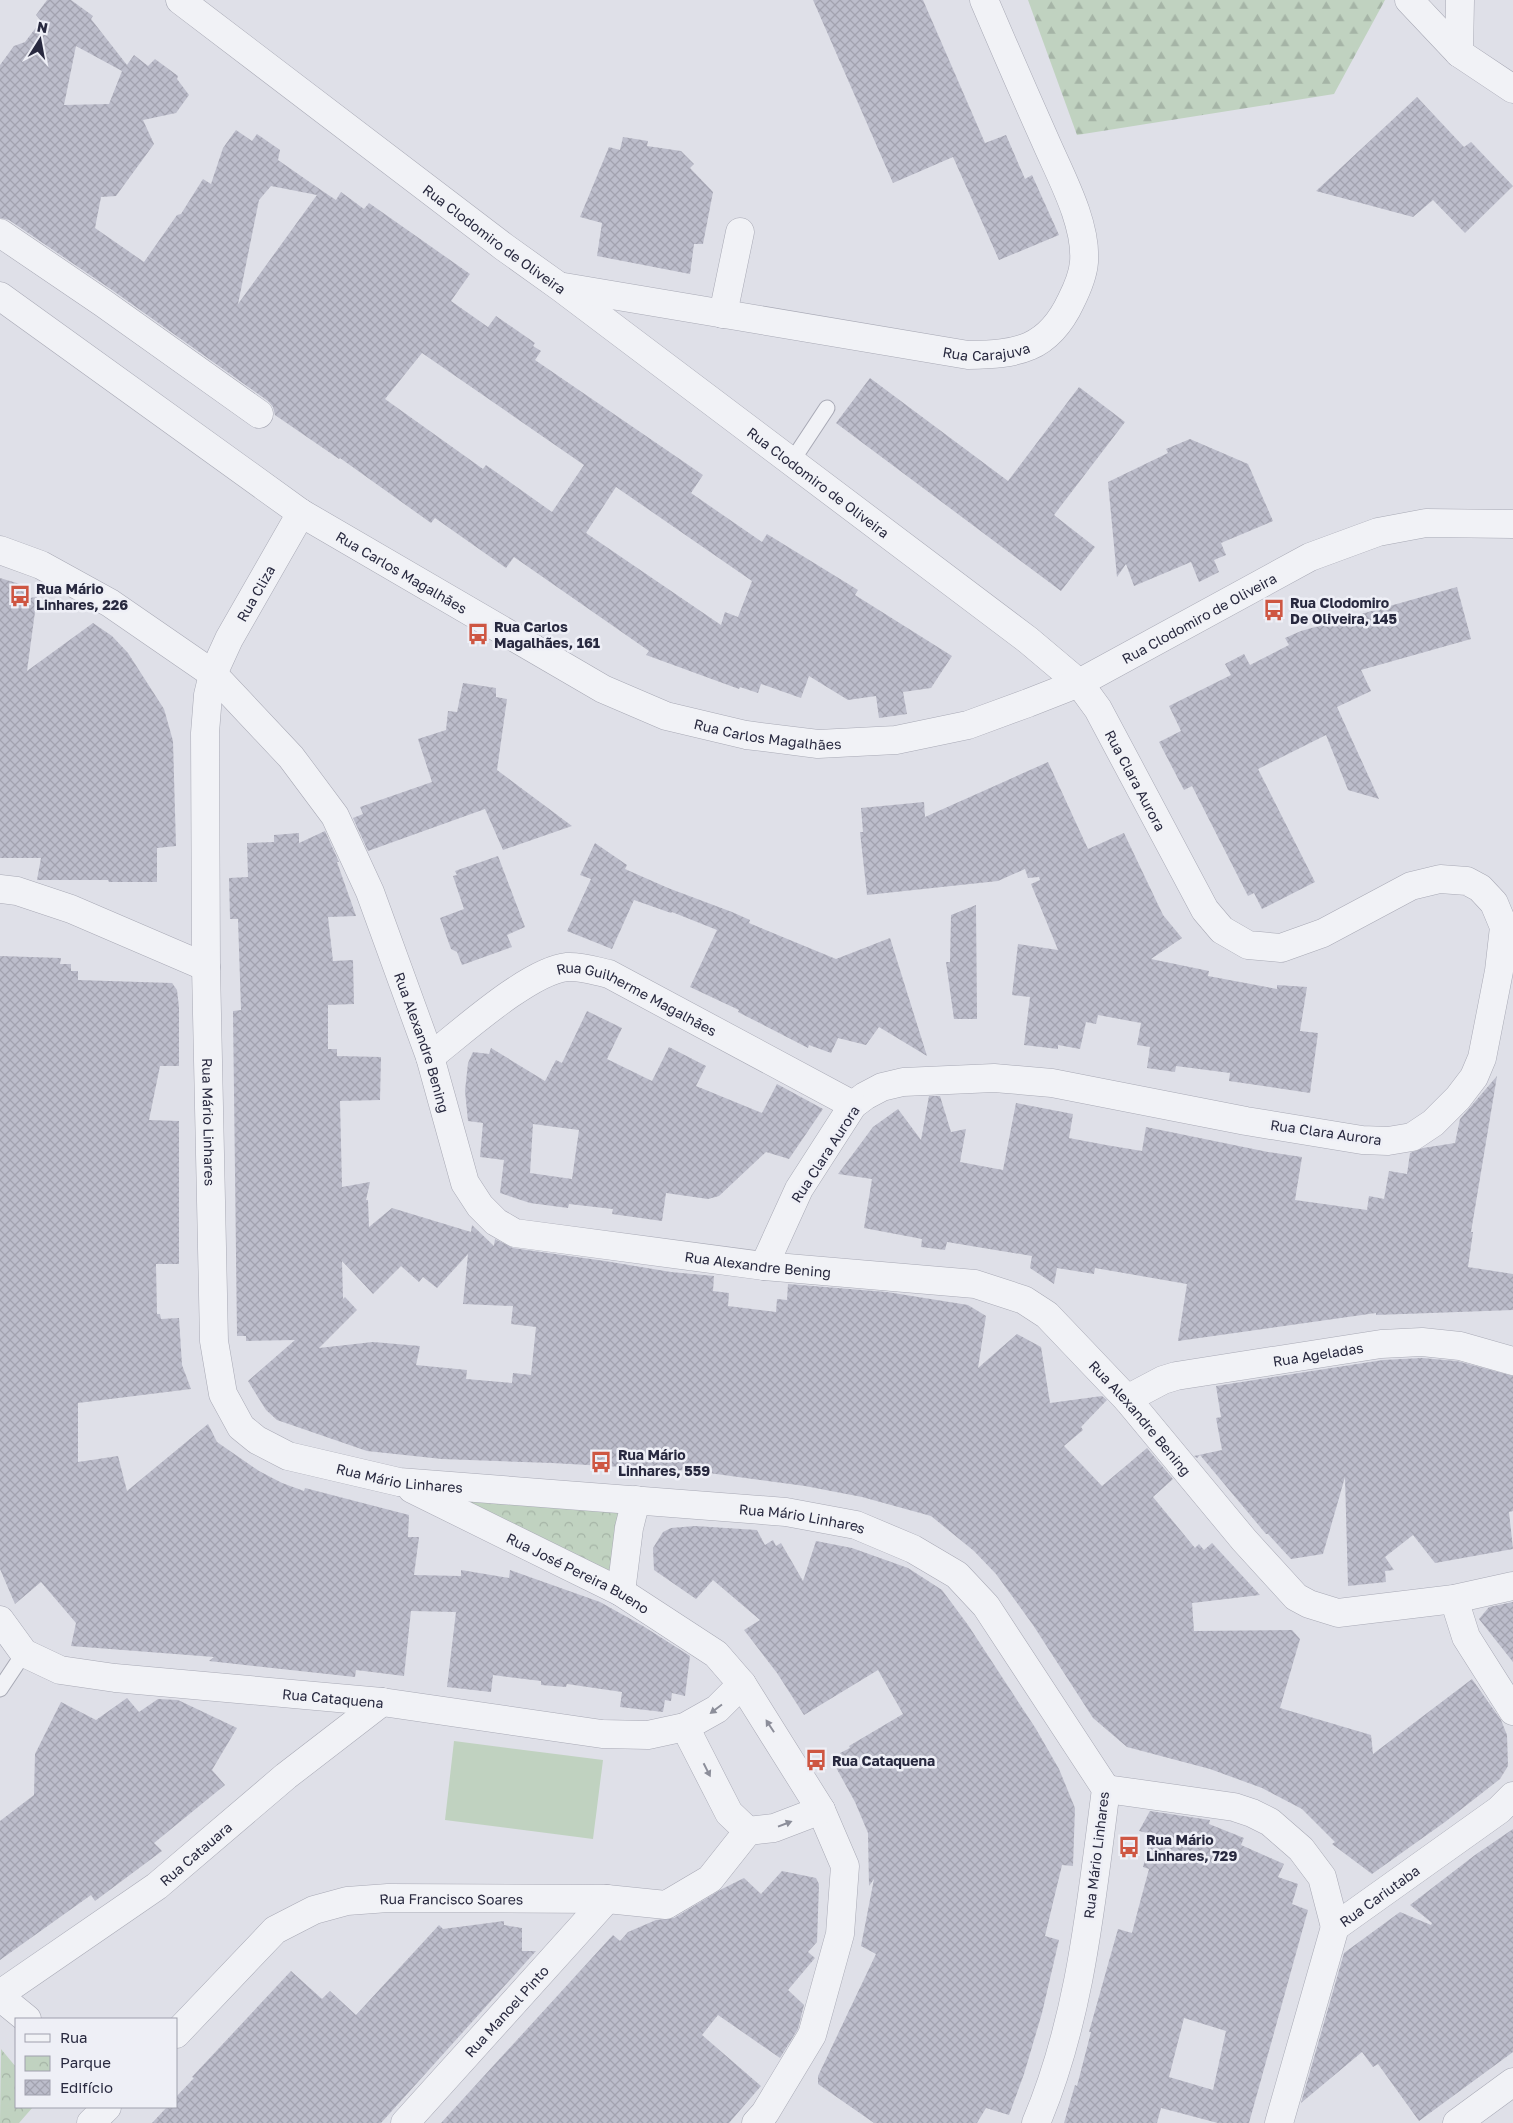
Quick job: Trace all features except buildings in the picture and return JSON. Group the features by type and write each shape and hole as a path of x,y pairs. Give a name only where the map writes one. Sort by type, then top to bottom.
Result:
{"street":[{"name":"Rua Clodomiro de Oliveira","path":"180,0 504,247 560,287 1028,640 1079,683 1310,557 1344,544 1378,532 1426,523 1513,524"},
{"name":"Rua Carajuva","path":"560,287 968,355 1005,354 1036,344 1063,319 1079,285 1084,262 1081,232 1066,189 984,0"},
{"path":"1409,0 1459,53 1513,89"},
{"path":"1459,53 1460,0"},
{"path":"723,314 740,232"},
{"path":"0,233 103,303 259,414"},
{"name":"Rua Carlos Magalhães","path":"0,296 301,513 603,689 666,716 746,736 818,744 896,740 968,725 1079,683"},
{"name":"Rua Cliza","path":"213,674 229,639 301,513"},
{"path":"0,550 41,565 110,603 213,674"},
{"name":"Rua Mário Linhares","path":"213,674 208,695 205,733 206,967 214,1341 223,1394 241,1427 257,1440 288,1456 400,1482 786,1512 856,1525 913,1549 957,1575 986,1606 1106,1789 1078,1987 1051,2086 1036,2123"},
{"name":"Rua Alexandre Bening","path":"213,674 291,758 334,816 370,892 430,1057 465,1183 480,1206 496,1222 515,1233 764,1266 975,1284 997,1290 1024,1300 1046,1315 1127,1399 1244,1540 1296,1598 1338,1613 1454,1599 1513,1586"},
{"name":"Rua Clara Aurora","path":"764,1266 799,1189 854,1106 865,1096 882,1087 903,1082 994,1078 1052,1083 1246,1121 1353,1138 1388,1141 1412,1137 1433,1123 1458,1098 1474,1077 1482,1058 1499,971 1504,926 1503,907 1480,888 1467,881 1440,879 1411,886 1323,933 1281,948 1248,945 1222,930 1206,910 1098,710 1079,683"},
{"path":"0,889 17,891 71,909 206,967"},
{"name":"Rua Guilherme Magalhães","path":"430,1057 524,984 546,973 567,967 586,968 609,974 854,1106"},
{"name":"Rua Ageladas","path":"1127,1399 1163,1380 1176,1376 1380,1344 1422,1342 1460,1346 1513,1361"},
{"name":"Rua José Pereira Bueno","path":"400,1482 621,1592 716,1654 742,1684 821,1810"},
{"path":"621,1592 629,1528 636,1500"},
{"path":"1454,1599 1466,1637 1513,1711"},
{"name":"Rua Cataquena","path":"0,1620 24,1653 60,1670 115,1678 382,1702 602,1734 648,1735 685,1727 717,1709 742,1684"},
{"name":"Rua Catauara","path":"0,1996 157,1886 293,1770 382,1702"},
{"path":"685,1727 729,1814 748,1831 774,1828 821,1810 846,1866 840,1934 812,2035 765,2113 756,2123"},
{"path":"1106,1789 1234,1807 1270,1822 1302,1849 1322,1877 1335,1927"},
{"name":"Rua Cariutaba","path":"1279,2123 1335,1927 1498,1810 1513,1796"},
{"name":"Rua Francisco Soares","path":"178,2032 275,1930 314,1910 347,1900 388,1898 607,1898 666,1905 710,1879 748,1831"},
{"name":"Rua Manoel Pinto","path":"404,2123 607,1898"},
{"path":"0,1996 26,2018"},
{"path":"1457,2123 1513,2082"},
{"path":"91,2123 105,2108"}],"lane":[{"path":"792,462 827,408"},
{"path":"0,1689 24,1653"}],"green space":[{"path":"1028,0 1385,0 1334,94 1077,135"},
{"path":"457,1498 625,1507 611,1573"},
{"path":"454,1741 603,1760 593,1839 445,1820"},
{"path":"1,2049 15,2066 15,2108 32,2108 19,2123 0,2123"}],"place":[{"name":"Rua Mário Linhares, 226","path":"20,596"},
{"name":"Rua Clodomiro De Oliveira, 145","path":"1274,610"},
{"name":"Rua Carlos Magalhães, 161","path":"478,634"},
{"name":"Rua Mário Linhares, 559","path":"601,1462"},
{"name":"Rua Cataquena","path":"816,1760"},
{"name":"Rua Mário Linhares, 729","path":"1129,1847"}]}
